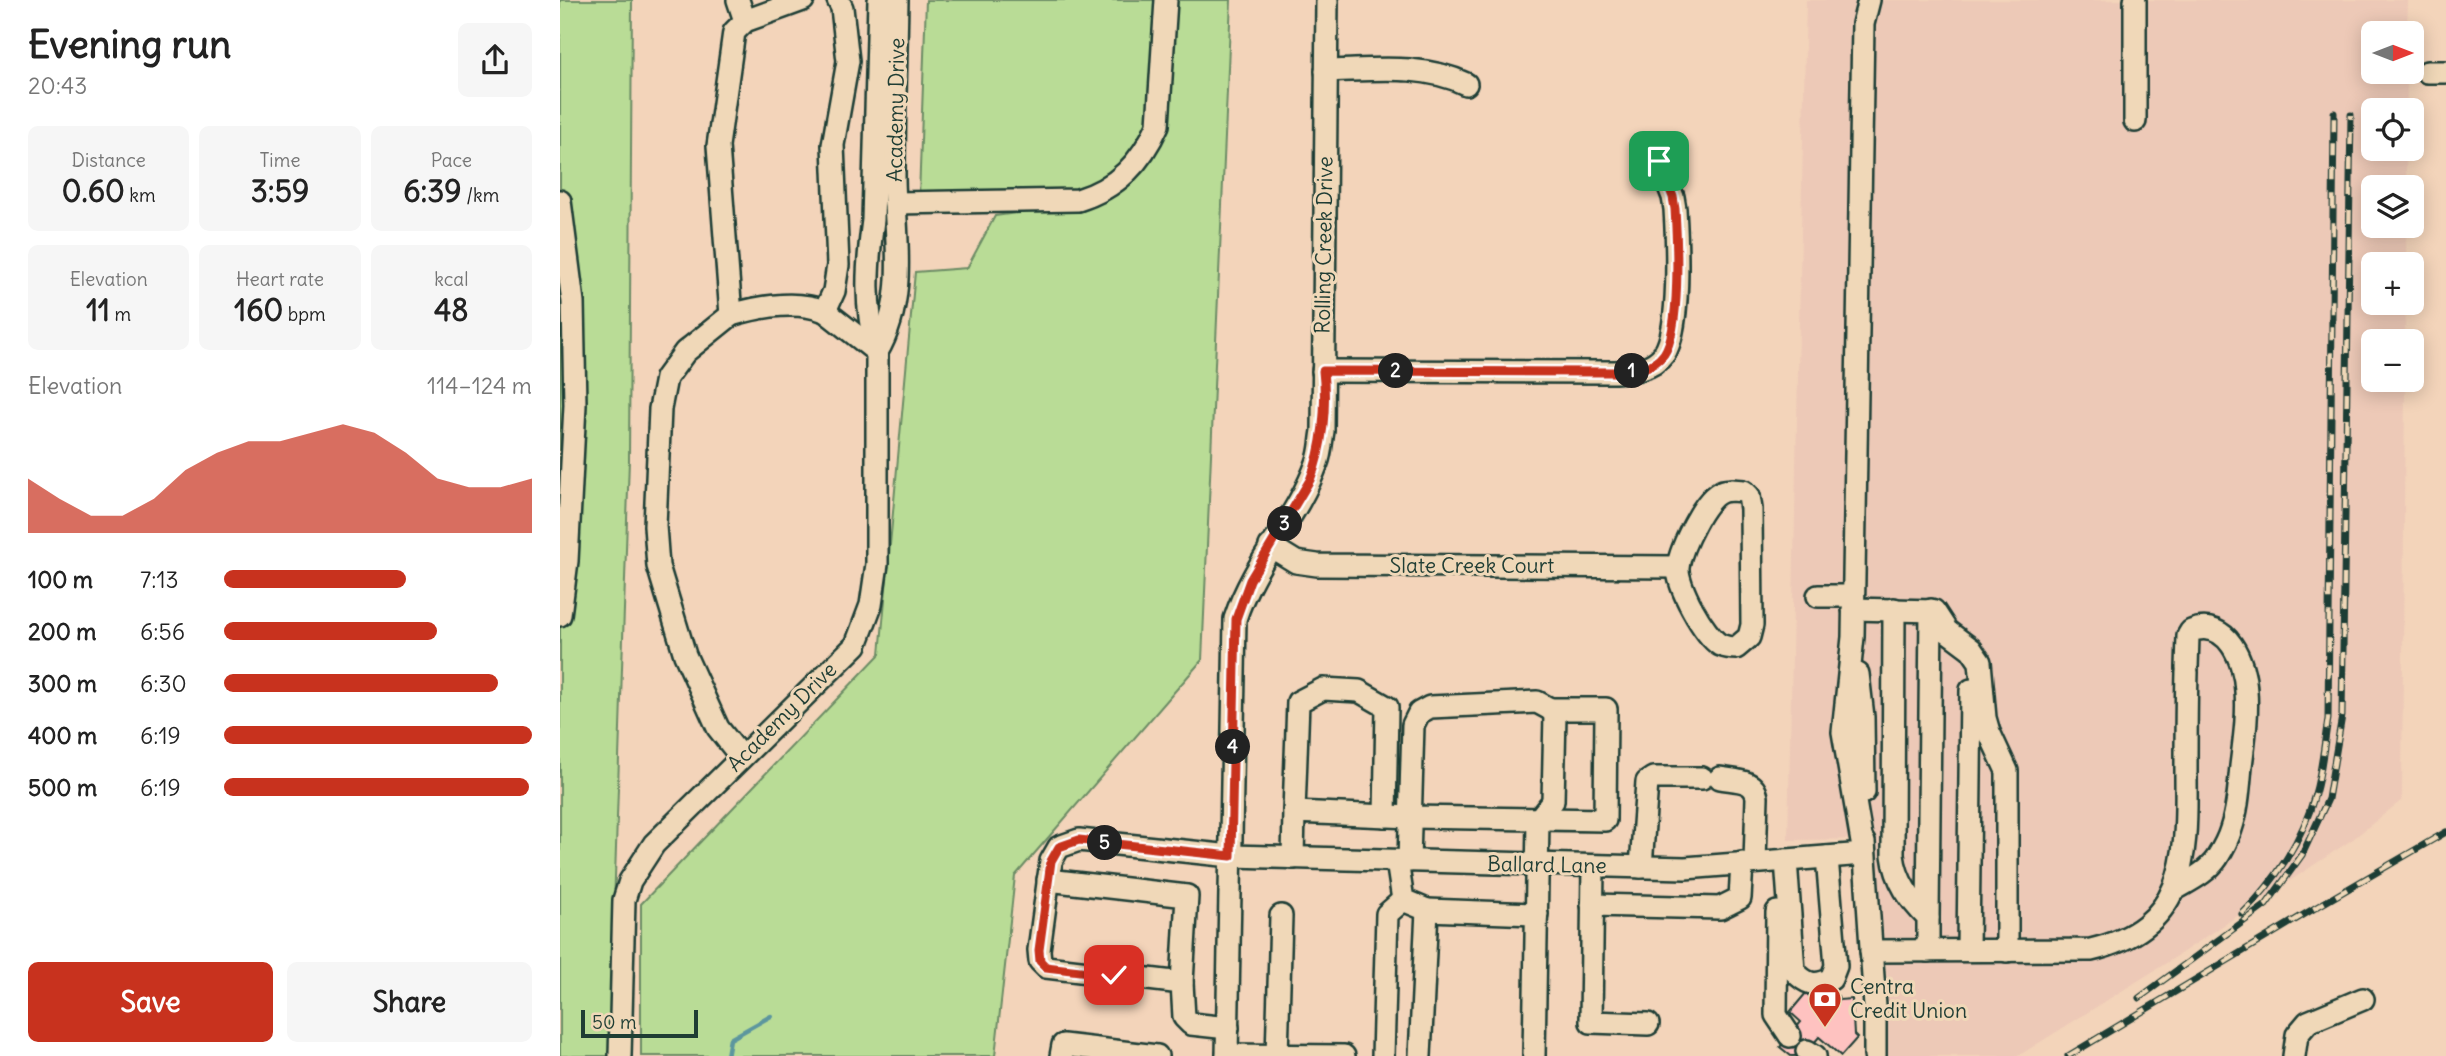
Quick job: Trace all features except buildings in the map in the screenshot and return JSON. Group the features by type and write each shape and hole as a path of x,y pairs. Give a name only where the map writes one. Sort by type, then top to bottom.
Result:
{"street":[{"path":"738,0 745,21"},
{"path":"731,315 719,130 734,32 745,21 803,0"},
{"path":"825,311 834,291 838,265 833,145 848,61 842,8 838,0"},
{"name":"Academy Drive","path":"620,1056 624,900 630,881 654,844 856,645 871,606 877,564 877,352 869,323 867,297 873,220 878,0"},
{"name":"Academy Drive","path":"877,352 888,334 895,296 898,250 897,0"},
{"path":"873,220 896,212 1078,200 1099,193 1121,178 1150,143 1158,125 1166,0"},
{"name":"Rolling Creek Drive","path":"1227,1056 1236,619 1242,596 1310,480 1317,463 1322,431 1327,0"},
{"path":"1869,0 1863,24 1853,636 1843,732 1864,854 1875,1056"},
{"path":"2135,0 2136,121"},
{"path":"1326,71 1425,71 1448,75 1466,84"},
{"path":"1323,371 1615,372 1644,369 1654,363 1664,354 1670,341 1675,310 1675,209 1659,161"},
{"path":"560,201 573,302 575,405 567,561 560,615"},
{"path":"741,757 718,728 685,655 658,566 655,526 660,409 666,377 685,352 731,315 757,309 808,305 825,311 877,352"},
{"path":"1744,491 1749,496 1752,625 1743,645 1736,648 1718,643 1681,590 1678,567 1687,538 1712,498 1720,492 1744,491"},
{"name":"Slate Creek Court","path":"1270,546 1296,562 1317,565 1678,567"},
{"path":"1818,596 1894,609 1934,611 1947,631 1971,649 1980,662 1985,718 2002,757 2008,782 2007,951"},
{"path":"1894,609 1894,866 1908,897 1928,918"},
{"path":"1928,951 1931,610"},
{"path":"1871,951 2082,951 2114,944 2148,923 2174,890 2185,849 2188,636 2191,631 2206,628 2222,632 2241,661 2246,690 2237,802 2231,830 2216,860 2199,877 2174,890"},
{"path":"1968,950 1971,649"},
{"path":"1293,858 1298,702 1323,690 1359,691 1387,707 1385,816"},
{"path":"1383,1056 1387,914 1403,900 1403,861 1411,817 1413,725 1419,713 1430,707 1537,702 1555,715 1553,801 1538,820 1534,1056"},
{"path":"1294,812 1605,820 1606,709 1550,709"},
{"path":"1592,905 1720,908 1740,898 1749,863 1758,797 1755,788 1751,784 1711,778 1653,778 1647,782 1642,867"},
{"name":"Ballard Lane","path":"1048,880 1051,861 1059,847 1079,840 1231,856 1685,868 1864,854"},
{"path":"1782,860 1794,971 1805,982 1818,985 1831,979 1836,966 1827,857"},
{"path":"1782,860 1776,1015 1790,1036"},
{"path":"1593,866 1591,1022 1648,1024"},
{"path":"1182,982 1046,967 1040,961 1039,950 1048,880 1187,896 1182,982 1184,1017 1191,1024 1228,1028"},
{"path":"1403,900 1427,910 1537,914"},
{"path":"1420,1056 1427,910"},
{"path":"1276,1056 1281,916"},
{"path":"2294,1056 2297,1035 2308,1023 2363,999"},
{"path":"1062,1056 1063,1045 1157,1056"},
{"path":"1227,1056 1344,1056"}],"shaded area":[{"path":"1806,0 2408,0 2407,21 2361,21 2361,84 2407,84 2407,98 2361,98 2361,161 2406,161 2406,175 2361,175 2361,238 2406,238 2406,252 2361,252 2361,315 2405,315 2405,329 2361,329 2361,392 2405,392 2402,800 2353,839 2168,962 2018,1056 1885,1056 1888,987 1875,839 1788,840"}],"green space":[{"path":"560,0 632,0 629,460 609,1056 560,1056"},
{"path":"926,0 1160,0 1154,117 1129,160 1091,191 919,197"},
{"path":"1173,0 1231,0 1202,660 1015,876 995,1056 641,1056 641,904 880,654 915,272 967,268 995,216 1104,201 1142,172 1158,140"}],"waterway":[{"path":"727,1056 730,1039 771,1016"}],"railway":[{"path":"2242,914 2276,874 2303,827 2317,785 2328,719 2334,113"},
{"path":"2139,998 2266,905 2302,855 2328,799 2342,716 2351,115"},
{"path":"2068,1056 2446,832"}],"place":[{"name":"Centra Credit Union","path":"1825,1029"}],"route":[{"path":"1114,975 1046,967 1040,961 1039,950 1051,861 1059,847 1079,840 1231,856 1236,619 1242,596 1250,580 1310,480 1317,463 1322,431 1323,371 1629,372 1644,369 1654,363 1664,354 1670,341 1675,310 1675,209 1659,161"}]}
